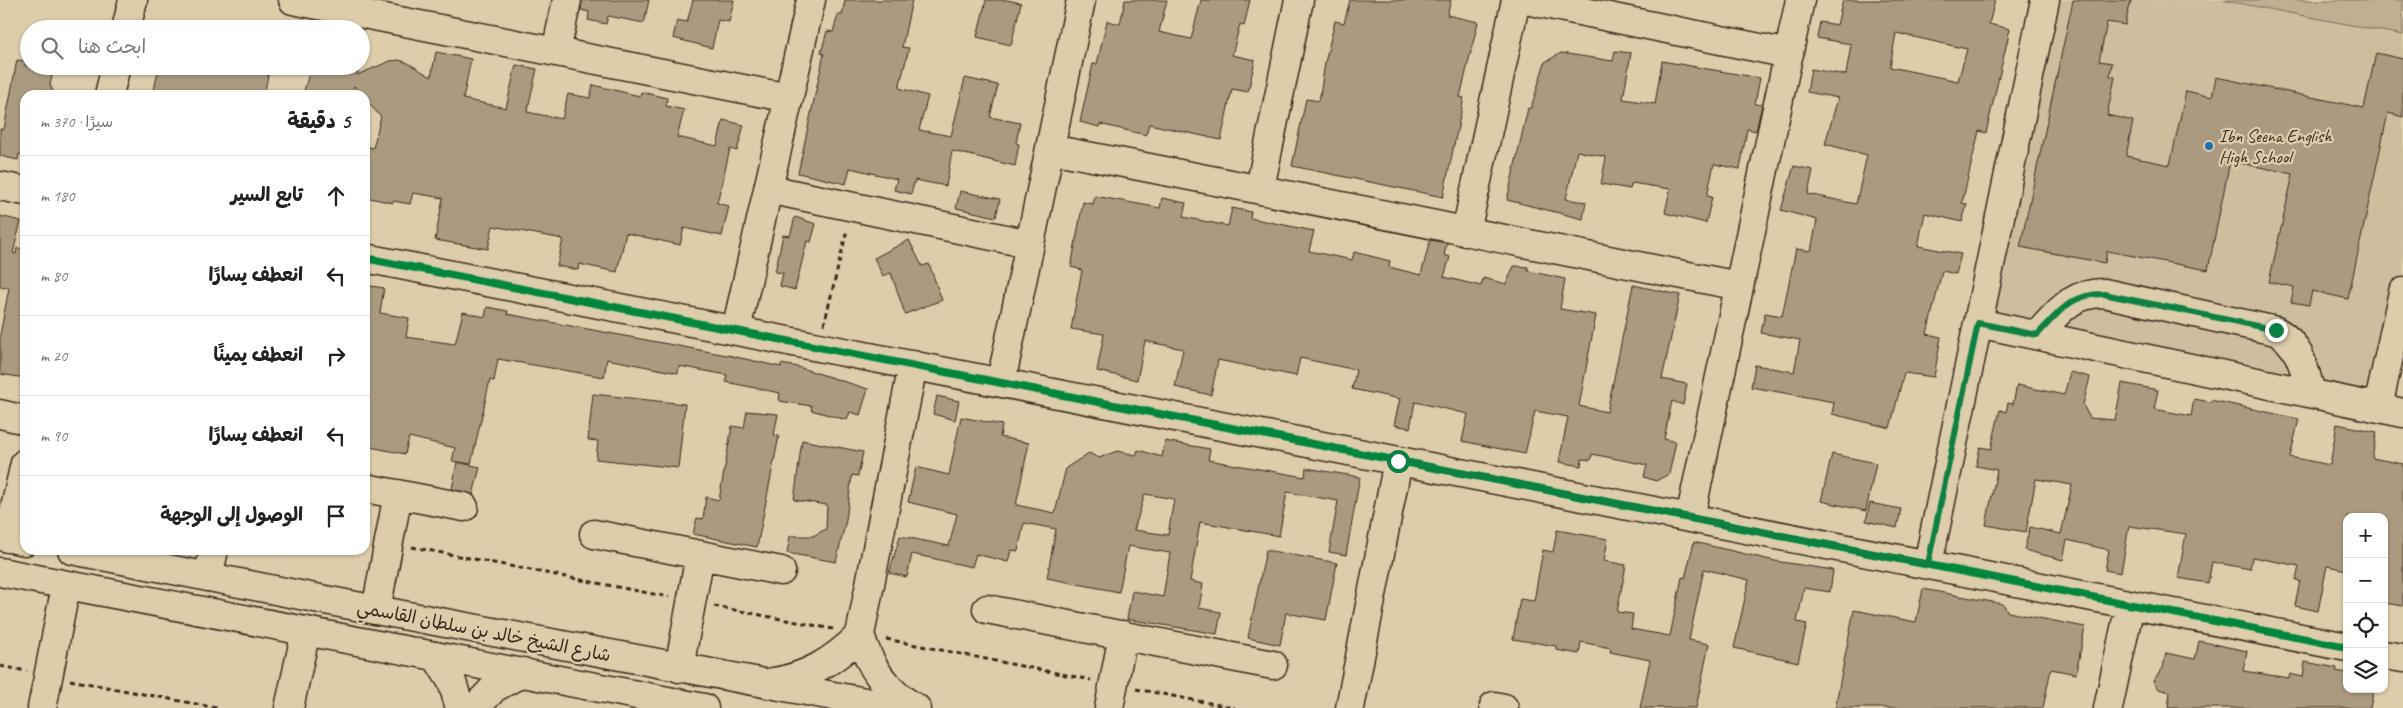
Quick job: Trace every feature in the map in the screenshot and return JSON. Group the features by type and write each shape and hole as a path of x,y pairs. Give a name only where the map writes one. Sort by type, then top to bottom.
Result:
{"street":[{"path":"128,20 133,0"},
{"path":"293,0 351,6 556,52 789,98"},
{"path":"556,52 567,0"},
{"path":"736,330 811,0"},
{"path":"1001,382 1081,0"},
{"path":"1260,188 1299,0"},
{"path":"1466,232 1516,0"},
{"path":"1526,0 1789,54"},
{"path":"1690,518 1800,0"},
{"path":"1928,564 2045,0"},
{"path":"110,90 114,75"},
{"path":"1050,148 1260,188 1466,232 1740,286"},
{"path":"0,186 20,190"},
{"path":"768,189 1030,244"},
{"path":"370,259 2343,646"},
{"path":"1978,323 2390,410 2403,292"},
{"path":"2037,335 2067,304 2085,295 2104,294 2276,330 2286,336 2296,349 2311,393"},
{"path":"913,365 860,635 866,656 877,674 891,691 916,708"},
{"path":"0,414 20,419"},
{"path":"1350,708 1398,461"},
{"path":"370,489 464,507"},
{"path":"11,538 20,490"},
{"path":"376,610 398,494"},
{"path":"594,534 781,571"},
{"name":"شارع الشيخ خالد بن سلطان القاسمي","path":"97,555 679,668 897,708"},
{"path":"208,577 213,555"},
{"path":"679,668 700,555"},
{"name":"شارع الشيخ خالد بن سلطان القاسمي","path":"0,572 523,672 660,704 704,708"},
{"path":"42,708 66,586"},
{"path":"2108,708 2130,605"},
{"path":"987,609 1273,665"},
{"path":"289,708 306,631"},
{"path":"768,683 790,680 810,673 840,654 860,635"},
{"path":"1111,696 1123,636"},
{"path":"2388,655 2403,658"},
{"path":"436,656 452,682 460,708"},
{"path":"475,708 494,688 523,672"}],"path":[{"path":"811,345 815,323 825,325 852,206"},
{"path":"389,542 860,635 1111,696 1235,708"},
{"path":"0,666 216,708"}],"shaded area":[{"name":"Ibn Seena English High School","path":"2046,0 2403,0 2403,292 2378,407 1978,323"},
{"path":"2222,0 2403,0 2403,35"}],"building":[{"path":"582,0 649,0 644,23 608,16 606,24 588,20 589,12 581,10"},
{"path":"693,0 734,0 729,22 718,20 712,48 673,38 677,20 687,22"},
{"path":"845,0 912,0 902,47 909,48 899,88 928,96 919,130 951,136 965,78 998,85 990,117 1020,123 1016,143 1019,144 1015,166 952,151 946,186 915,180 911,194 894,190 897,179 850,168 846,184 798,173 824,54 821,53 827,31 833,32 838,14 842,15"},
{"path":"986,0 1007,0 1021,3 1011,45 977,37"},
{"path":"1125,0 1167,0 1159,32 1191,39 1201,0 1250,0 1244,26 1240,24 1232,55 1255,60 1248,92 1232,89 1221,140 1149,124 1146,135 1100,124 1099,127 1080,122 1093,64 1097,64 1107,21 1120,24"},
{"path":"1350,0 1451,0 1447,15 1478,22 1460,97 1464,98 1443,197 1292,166 1306,99 1319,101 1325,63 1335,21 1344,23"},
{"path":"1843,0 1995,0 1989,24 2010,29 1986,133 1979,131 1962,203 1967,204 1962,222 1925,213 1918,246 1961,254 1956,274 1942,271 1927,334 1941,337 1934,377 1904,373 1890,428 1832,414 1834,402 1751,387 1755,365 1794,372 1800,340 1761,333 1765,313 1782,316 1796,249 1811,251 1817,220 1781,210 1794,166 1813,170 1808,194 1856,204 1867,155 1825,144 1838,98 1807,92 1811,69 1846,75 1851,44 1817,38 1820,22 1837,25","holes":["1896,33 1967,49 1958,81 1890,67"]},
{"path":"2073,0 2131,0 2125,25 2107,22 2099,61 2112,63 2110,76 2115,77 2107,115 2133,121 2126,156 2170,165 2186,91 2212,97 2216,77 2364,108 2376,53 2403,59 2403,117 2388,113 2348,299 2312,291 2309,305 2291,302 2294,287 2269,282 2293,174 2230,161 2208,270 2107,251 2105,263 2020,247"},
{"path":"1615,51 1631,53 1623,99 1655,104 1662,61 1760,78 1755,104 1762,105 1756,131 1747,129 1740,169 1714,164 1707,196 1712,197 1706,223 1665,213 1670,189 1632,183 1630,189 1601,184 1606,157 1577,151 1566,199 1586,202 1583,219 1507,200 1528,108 1531,108 1545,62 1561,53 1613,61"},
{"path":"436,52 471,59 463,99 506,108 516,65 537,69 527,112 562,119 568,94 590,98 593,85 640,96 641,92 667,98 666,106 684,110 677,137 717,146 723,120 744,125 737,151 730,149 717,203 729,206 722,236 684,228 680,245 626,233 617,272 579,264 578,270 557,266 563,239 493,226 488,249 435,240 443,198 413,193 410,204 393,201 393,203 370,198 370,147 373,148 381,117 370,105 370,90 358,90 354,86 353,90 304,90 309,75 370,75 370,69 390,61 399,60 408,63 431,77"},
{"path":"17,60 20,60 20,75 52,75 50,85 52,90 20,90 20,154 18,160 0,156 0,129 4,129"},
{"path":"157,75 268,75 265,90 154,90"},
{"path":"960,191 1000,199 996,217 956,208"},
{"path":"1095,196 1160,208 1162,198 1186,203 1183,217 1228,226 1232,208 1251,212 1250,218 1314,231 1309,251 1352,260 1354,252 1390,261 1389,267 1421,275 1430,240 1447,243 1444,255 1450,257 1444,277 1481,286 1483,278 1506,284 1514,266 1528,267 1528,271 1565,279 1560,309 1596,315 1579,406 1607,412 1633,285 1680,295 1662,379 1687,384 1683,405 1672,401 1664,439 1676,442 1669,474 1656,481 1644,477 1647,465 1592,454 1591,460 1582,459 1581,466 1559,462 1568,417 1535,411 1525,454 1462,441 1468,414 1415,402 1410,428 1394,425 1400,399 1352,389 1356,370 1300,358 1296,376 1218,360 1211,395 1175,387 1183,349 1145,341 1137,380 1097,371 1104,334 1071,329 1082,270 1071,267 1083,202 1093,204"},
{"path":"0,216 20,221 13,253 16,254 17,248 20,248 20,377 0,374 0,335 9,288 0,287"},
{"path":"795,217 816,224 811,242 807,241 795,290 780,286 783,273 775,272 783,235 790,236"},
{"path":"909,240 922,266 929,264 942,300 905,314 891,273 883,276 874,258"},
{"path":"370,286 384,288 380,313 409,318 406,337 455,344 463,312 485,317 487,307 508,311 507,314 781,367 781,364 798,367 868,389 860,415 850,412 847,420 811,410 812,406 779,401 780,393 726,382 727,375 679,366 678,373 607,359 604,377 498,359 494,381 490,380 471,464 452,461 455,448 409,437 405,454 370,447"},
{"path":"2070,372 2090,377 2083,405 2090,418 2115,420 2122,383 2158,390 2154,409 2191,416 2194,399 2211,402 2211,400 2299,419 2290,457 2330,465 2337,424 2377,432 2372,458 2403,464 2403,606 2388,604 2388,513 2343,513 2343,569 2327,566 2318,611 2295,606 2300,581 2296,580 2299,566 2252,557 2250,569 2212,562 2208,583 2178,578 2186,534 2129,526 2121,573 2105,570 2109,550 2067,540 2063,560 2024,550 2030,527 2061,534 2072,485 2036,479 2026,532 1986,525 1997,470 1976,466 1980,447 1991,449 2000,410 2006,412 2008,403 2013,404 2017,385 2064,395"},
{"path":"593,394 685,404 678,468 596,459 598,441 588,440"},
{"path":"937,396 959,401 955,420 933,414"},
{"path":"747,411 778,414 774,435 779,436 757,547 693,534 697,518 703,519 706,497 719,500 732,426 744,428"},
{"path":"961,417 1002,425 1000,437 1029,443 1016,505 1055,513 1066,468 1089,453 1099,458 1117,451 1136,455 1138,450 1162,457 1165,441 1210,449 1208,460 1305,477 1306,468 1360,477 1346,555 1329,552 1338,501 1287,492 1279,536 1200,522 1190,581 1203,584 1199,608 1221,612 1217,634 1127,619 1132,591 1163,597 1170,553 1128,546 1119,592 1047,578 1056,529 1024,523 1018,551 1011,550 1008,562 976,554 972,567 912,554 907,577 889,573 900,536 949,546 957,514 908,502 916,467 949,475","holes":["1145,494 1174,499 1168,535 1134,530"]},
{"path":"802,440 863,452 858,476 852,475 846,520 836,562 787,553 790,536 813,536 826,529 827,505 794,500"},
{"path":"1832,454 1876,463 1866,511 1821,501"},
{"path":"457,462 480,467 473,495 452,489"},
{"path":"1870,503 1901,509 1897,528 1866,521"},
{"path":"1557,530 1608,539 1604,561 1626,565 1617,612 1633,614 1631,629 1670,636 1682,577 1685,578 1694,542 1775,561 1833,570 1830,592 1804,588 1797,622 1807,624 1798,662 1734,648 1749,580 1704,569 1689,640 1709,644 1696,708 1640,708 1650,660 1610,652 1611,648 1581,642 1579,654 1556,650 1556,646 1513,639 1520,599 1534,601 1543,550 1553,552"},
{"path":"1266,550 1337,563 1326,620 1286,613 1280,645 1248,638"},
{"path":"1923,589 2003,604 2008,612 2085,627 2076,674 2051,669 2043,708 1835,708 1854,610 1916,622"},
{"path":"2199,641 2247,651 2243,671 2289,678 2290,674 2303,677 2305,662 2337,668 2336,671 2343,672 2343,693 2373,693 2370,708 2168,708 2170,692 2158,689 2153,681 2163,668 2166,653 2195,659"}],"cycle path":[{"path":"370,259 2343,646"}],"place":[{"name":"Ibn Seena English High School","path":"2209,146"}],"route":[{"path":"1398,461 1928,564 1978,323 2037,335 2067,304 2078,297 2104,294 2276,330"}]}
